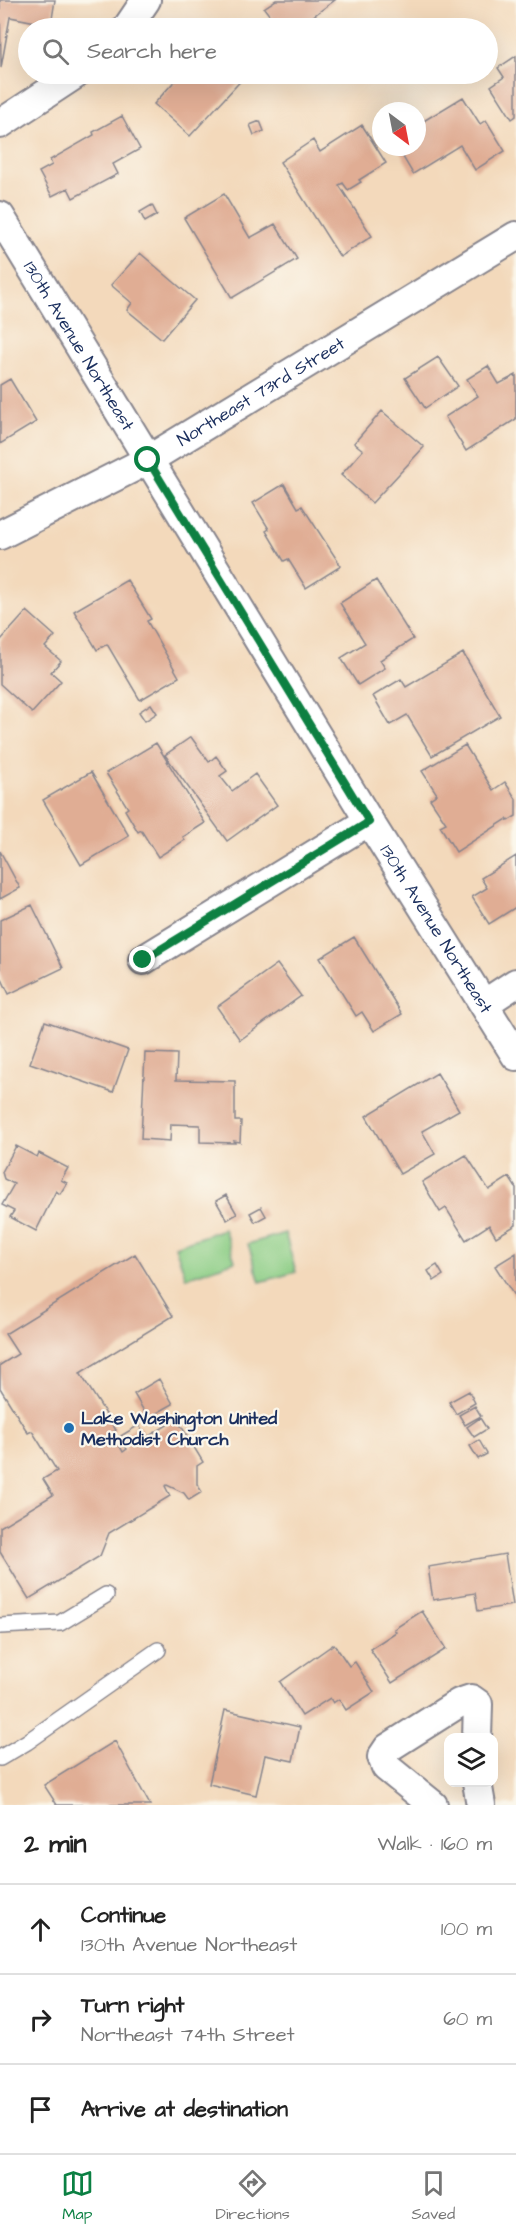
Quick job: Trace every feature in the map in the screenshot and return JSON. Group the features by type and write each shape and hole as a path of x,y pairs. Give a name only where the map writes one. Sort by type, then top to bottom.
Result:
{"street":[{"path":"134,18 146,0"},
{"path":"0,124 61,84"},
{"name":"130th Avenue Northeast","path":"0,216 369,822 516,1056"},
{"name":"Northeast 73rd Street","path":"0,535 148,460 516,236"},
{"path":"143,960 369,822"},
{"path":"484,1004 516,983"},
{"path":"433,1805 386,1767 382,1757 388,1748 459,1703 471,1699 478,1704 477,1733"},
{"path":"478,1787 481,1805"}],"lane":[{"path":"0,1626 60,1623 106,1595"},
{"path":"0,1758 27,1742 158,1650"}],"green space":[{"path":"224,1229 235,1261 186,1278 175,1246"},
{"path":"285,1233 296,1272 260,1282 248,1244"}],"building":[{"path":"0,0 55,0 52,18 10,17 1,68"},
{"path":"276,0 335,0 311,18 272,18 264,8"},
{"path":"516,56 516,116 512,119 491,86 498,84 498,81 504,77 498,68"},
{"path":"172,84 238,84 190,136 154,104"},
{"path":"463,97 480,124 486,120 505,151 475,170 460,145 413,174 402,156 426,156 426,120"},
{"path":"122,116 140,149 113,164 118,174 73,198 68,188 52,196 39,172 52,165 50,160"},
{"path":"260,121 264,131 254,135 250,125"},
{"path":"362,125 372,141 372,156 382,156 386,163 348,190 343,183 339,185 372,236 340,257 280,162 313,140 320,152"},
{"path":"224,194 250,238 275,224 297,259 232,298 184,218"},
{"path":"152,205 157,215 145,222 140,212"},
{"path":"140,253 195,300 162,339 127,310 132,303 111,285"},
{"path":"438,357 458,386 425,408 405,378"},
{"path":"488,366 499,384 516,375 516,419 466,451 445,417 478,396 467,379"},
{"path":"10,379 36,422 0,444 0,385"},
{"path":"382,411 424,447 372,503 341,475 363,450 354,443"},
{"path":"284,484 298,508 302,506 341,566 306,588 288,559 284,561 266,531 269,529 253,503"},
{"path":"127,580 151,619 147,621 179,677 140,700 107,644 97,650 74,611"},
{"path":"376,580 413,639 380,660 385,668 358,685 341,658 365,643 340,603"},
{"path":"27,611 55,636 45,647 61,661 51,672 61,681 32,713 0,684 0,641"},
{"path":"463,653 500,716 432,756 407,715 390,725 373,696 401,679 406,687"},
{"path":"151,704 157,713 145,721 139,712"},
{"path":"191,737 209,762 216,756 227,771 220,776 232,791 255,774 277,805 227,841 165,755"},
{"path":"156,743 205,823 183,837 185,840 158,857 141,830 138,832 125,810 128,808 106,773"},
{"path":"465,745 493,790 505,782 516,799 516,816 508,821 507,819 456,852 440,826 446,823 430,799 437,794 422,771"},
{"path":"91,772 129,836 81,865 43,800"},
{"path":"0,851 20,888 0,899"},
{"path":"516,856 516,907 489,924 472,897 487,888 481,878"},
{"path":"32,905 63,968 9,994 0,975 0,920"},
{"path":"354,937 402,1014 374,1031 362,1012 356,1016 320,958"},
{"path":"277,964 301,996 240,1040 217,1007"},
{"path":"45,1021 128,1050 113,1092 30,1063"},
{"path":"145,1053 177,1054 176,1080 235,1081 235,1121 241,1121 240,1142 200,1142 200,1125 171,1124 170,1141 141,1139"},
{"path":"437,1073 459,1110 422,1131 435,1154 400,1174 366,1116"},
{"path":"16,1146 37,1157 39,1153 68,1168 61,1180 67,1183 60,1194 56,1191 36,1231 10,1217 14,1211 2,1205 14,1184 4,1179 2,1172"},
{"path":"466,1155 489,1190 509,1177 516,1188 516,1225 496,1237 489,1225 466,1240 446,1208 440,1212 422,1182"},
{"path":"226,1195 237,1214 227,1220 216,1201"},
{"path":"261,1207 266,1216 255,1222 250,1213"},
{"path":"516,1253 516,1299 495,1266"},
{"name":"Lake Washington United Methodist Church","path":"135,1254 173,1316 80,1373 116,1430 112,1433 123,1452 127,1449 119,1437 139,1425 146,1438 177,1419 203,1462 197,1466 197,1484 202,1492 189,1500 184,1493 165,1486 170,1496 109,1533 100,1556 29,1599 0,1552 0,1527 53,1495 43,1479 57,1471 32,1431 28,1433 0,1388 0,1365 18,1354 5,1334"},
{"path":"437,1265 443,1275 434,1281 428,1271"},
{"path":"159,1379 173,1404 148,1418 134,1394"},
{"path":"469,1391 475,1403 456,1414 449,1402"},
{"path":"475,1406 481,1416 465,1425 459,1415"},
{"path":"480,1418 487,1429 474,1437 467,1427"},
{"path":"479,1440 487,1454 478,1459 470,1446"},
{"path":"505,1554 513,1605 478,1611 475,1593 433,1600 428,1567"},
{"path":"422,1611 446,1649 392,1683 370,1649 396,1632 394,1629"},
{"path":"334,1644 349,1666 355,1662 374,1692 346,1710 339,1699 333,1703 330,1698 302,1716 280,1682"},
{"path":"225,1710 300,1727 293,1761 265,1755 256,1795 209,1784"},
{"path":"115,1741 150,1805 57,1805 44,1785"}],"place":[{"name":"Lake Washington United Methodist Church","path":"69,1428"}],"route":[{"path":"143,960 369,822 148,460"}]}
